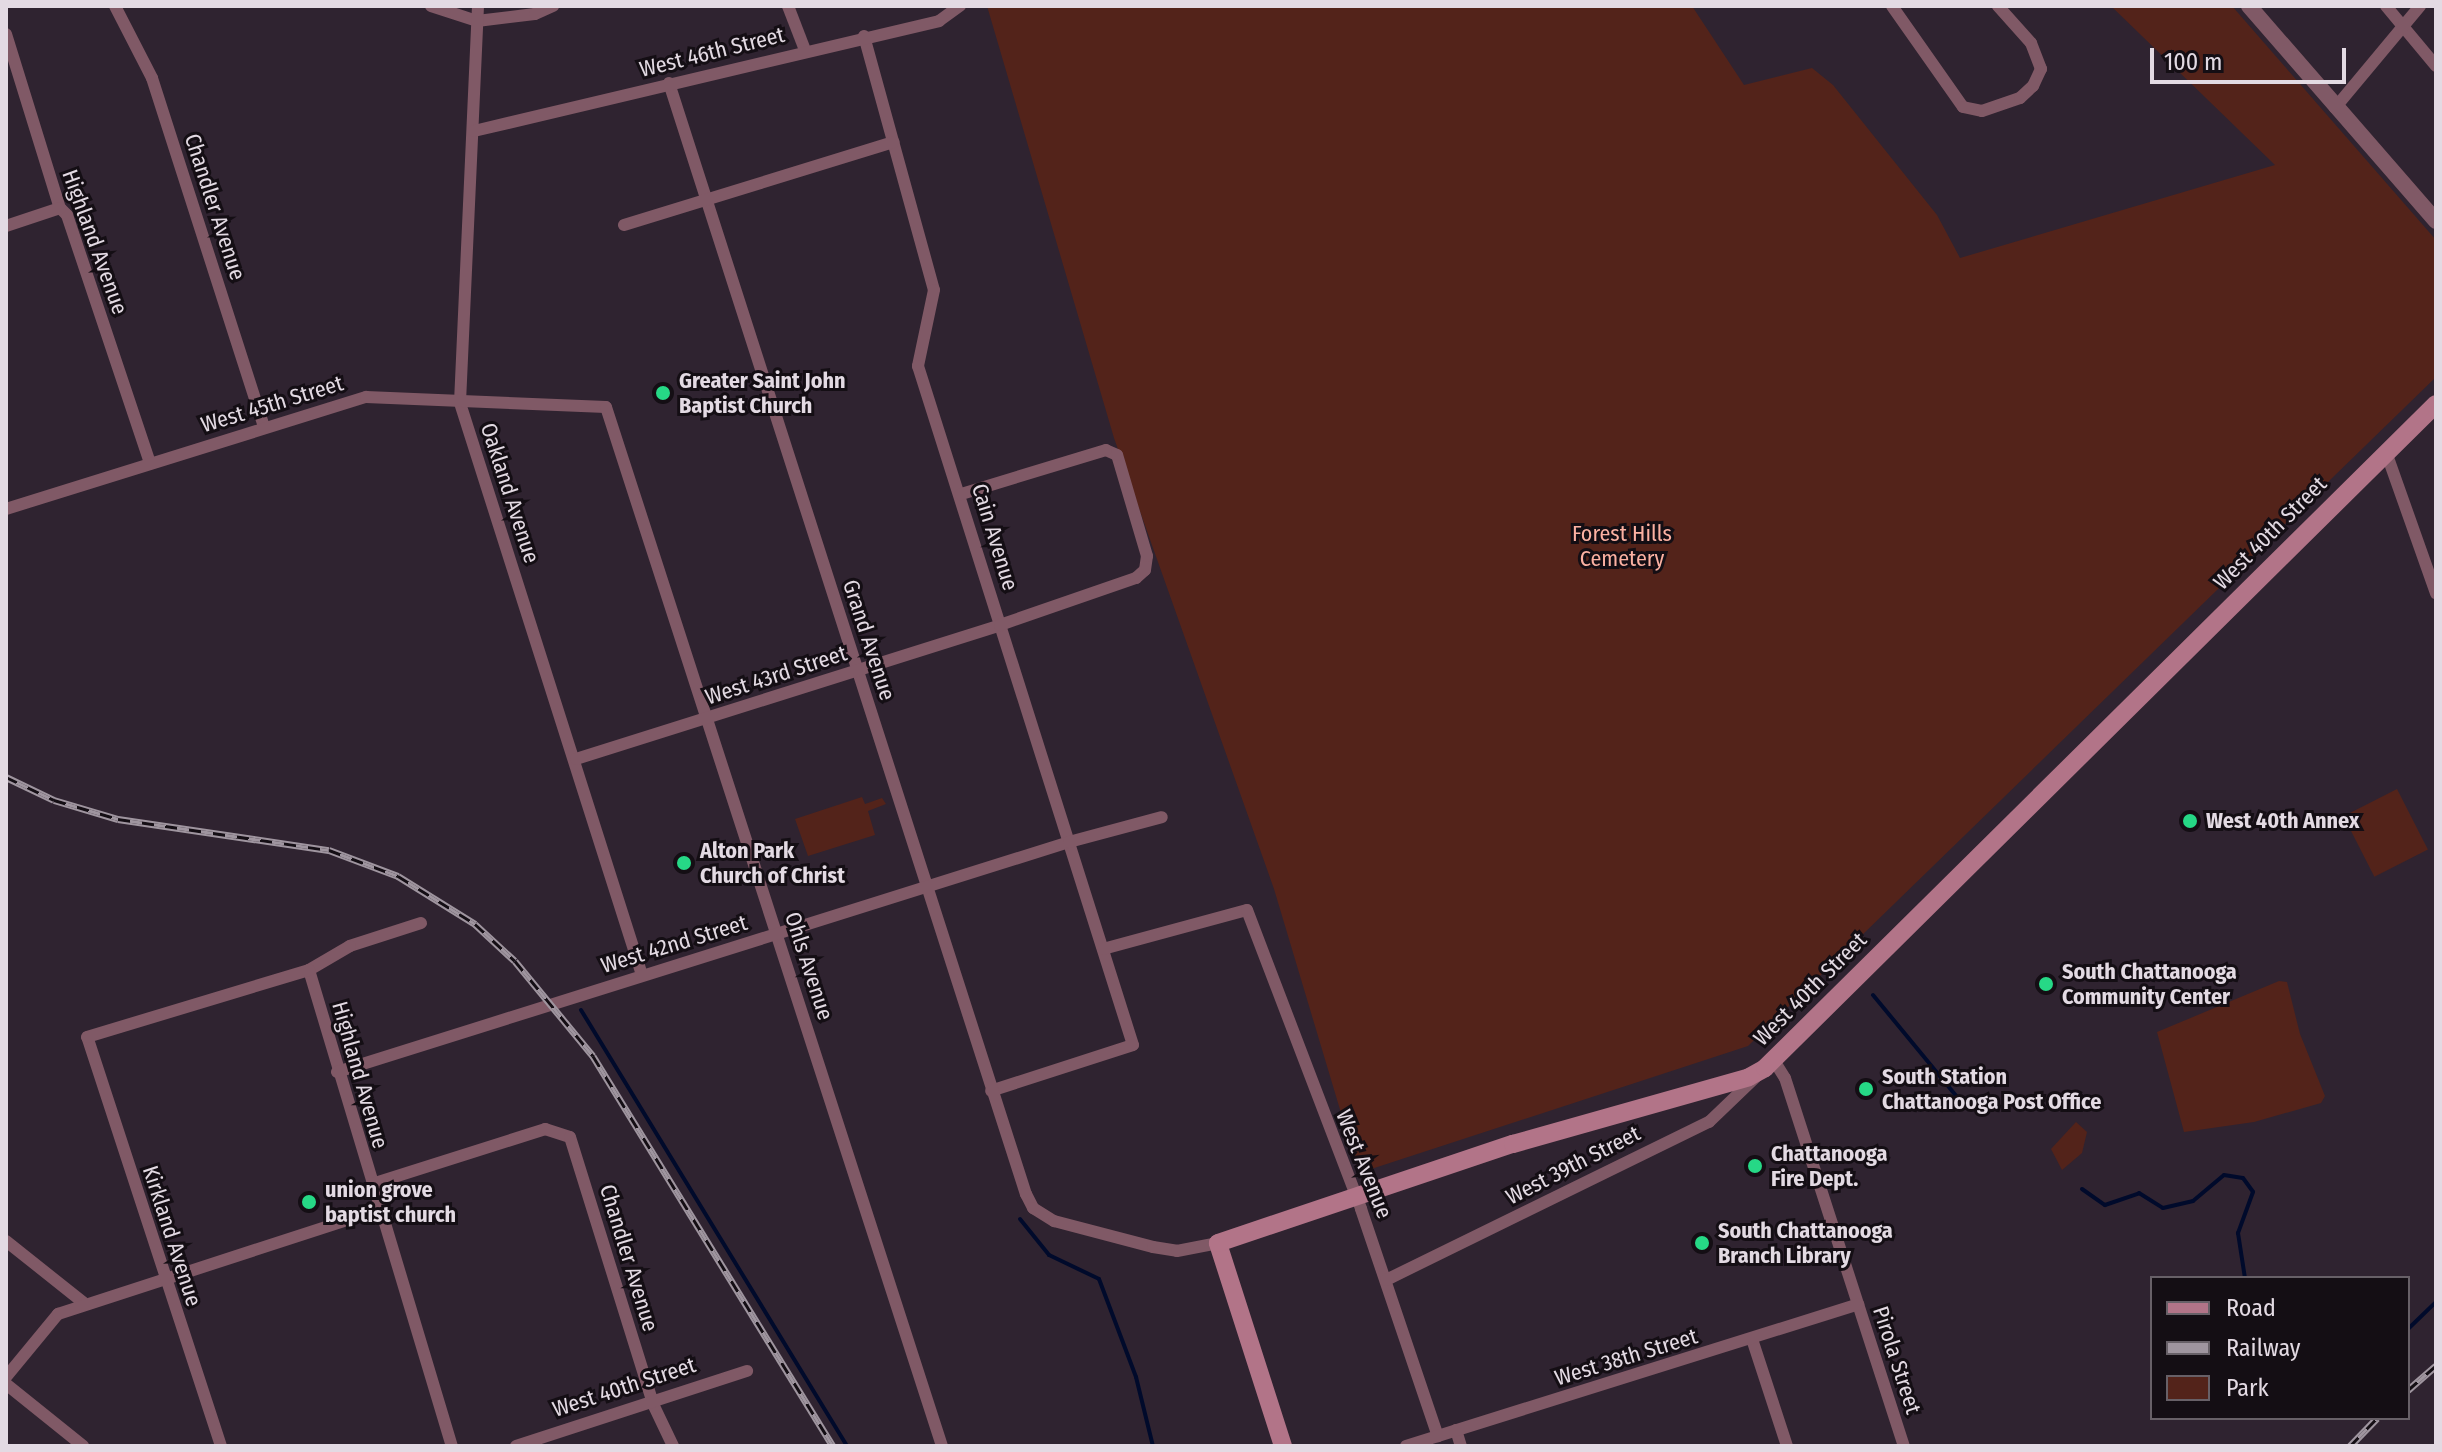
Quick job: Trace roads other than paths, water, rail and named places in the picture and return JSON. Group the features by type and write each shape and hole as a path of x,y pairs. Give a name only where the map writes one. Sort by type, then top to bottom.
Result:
{"main road":[{"name":"West 40th Street","path":"1218,1243 1640,1105 1749,1077 1769,1064 2436,404"},
{"path":"1218,1243 1283,1446"}],"street":[{"name":"Chandler Avenue","path":"115,6 152,78 264,426"},
{"path":"431,6 477,21 535,14 553,6"},
{"name":"Oakland Avenue","path":"478,6 460,403 576,759 642,975"},
{"path":"788,6 805,50"},
{"path":"1892,6 1963,107 1972,111 2003,107 2020,98 2033,86 2041,69 2031,43 1998,6"},
{"path":"2249,6 2436,221"},
{"path":"2386,6 2436,66"},
{"path":"2335,108 2420,6"},
{"name":"West 46th Street","path":"474,131 864,36 939,21 959,9"},
{"name":"Highland Avenue","path":"6,34 60,208 67,215 150,463"},
{"name":"Cain Avenue","path":"864,36 934,290 918,366 1133,1045 991,1091"},
{"name":"Grand Avenue","path":"669,83 703,200 858,670 991,1091 1033,1208"},
{"path":"624,225 893,142"},
{"path":"6,226 60,208"},
{"name":"West 45th Street","path":"6,509 264,426 366,397 606,407"},
{"name":"Ohls Avenue","path":"606,407 710,717 942,1446"},
{"name":"West 43rd Street","path":"576,759 1000,625 1136,578 1145,570 1147,556 1117,455 1106,450 961,494"},
{"path":"2386,452 2436,593"},
{"name":"West 42nd Street","path":"337,1072 1069,842 1162,817"},
{"name":"West Avenue","path":"1103,949 1247,910 1386,1280 1438,1436"},
{"path":"309,970 350,946 421,923"},
{"name":"Highland Avenue","path":"309,970 337,1072 452,1446"},
{"name":"Kirkland Avenue","path":"221,1446 87,1037 309,970"},
{"name":"West 39th Street","path":"1386,1280 1709,1122 1769,1064"},
{"name":"Pirola Street","path":"1769,1064 1785,1078 1904,1446"},
{"name":"Chandler Avenue","path":"372,1184 545,1129 560,1130 570,1137 653,1404 673,1446"},
{"name":"West 40th Street","path":"1033,1208 1054,1221 1165,1249 1197,1250 1218,1243"},
{"path":"6,1377 58,1314 84,1303 165,1280 379,1210"},
{"path":"6,1241 84,1303"},
{"name":"West 38th Street","path":"1406,1446 1858,1304"},
{"path":"1752,1339 1787,1446"},
{"name":"West 40th Street","path":"516,1446 747,1371"},
{"path":"6,1384 83,1446"},
{"path":"1456,1430 1461,1446"}],"waterway":[{"path":"1873,995 1962,1103"},
{"path":"581,1010 847,1446"},
{"path":"2082,1189 2105,1205 2139,1193 2163,1208 2193,1201 2224,1175 2243,1178 2253,1192 2238,1233 2245,1276"},
{"path":"1020,1219 1049,1255 1099,1279 1136,1377 1153,1446"},
{"path":"2410,1327 2436,1302"}],"railway":[{"path":"6,777 54,800 118,819 329,850 398,876 475,924 515,961 593,1056 833,1446"},
{"path":"2410,1388 2436,1366"},
{"path":"2350,1446 2375,1420"}],"place":[{"name":"Greater Saint John Baptist Church","path":"663,393"},
{"name":"West 40th Annex","path":"2190,821"},
{"name":"Alton Park Church of Christ","path":"684,863"},
{"name":"South Chattanooga Community Center","path":"2046,984"},
{"name":"South Station Chattanooga Post Office","path":"1866,1089"},
{"name":"Chattanooga Fire Dept.","path":"1755,1166"},
{"name":"union grove baptist church","path":"309,1202"},
{"name":"South Chattanooga Branch Library","path":"1702,1243"}],"park label":[{"name":"Forest Hills Cemetery","path":"1622,546"}]}
